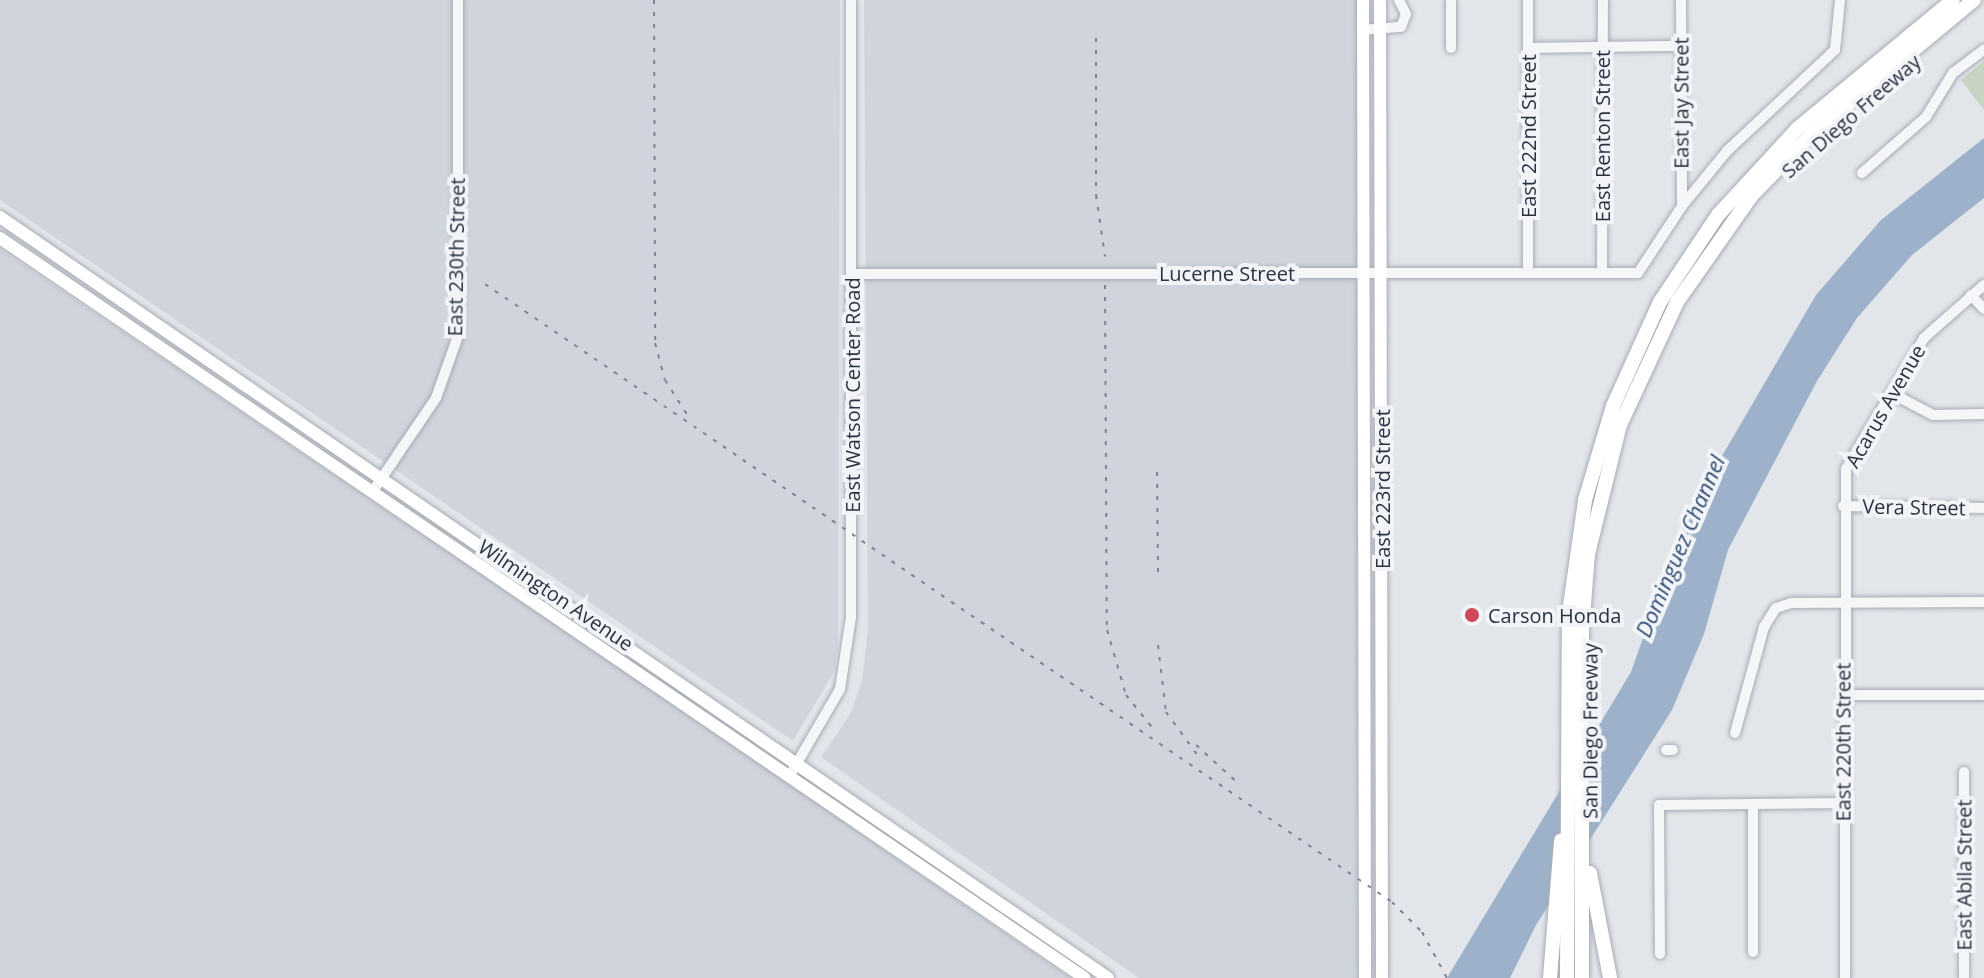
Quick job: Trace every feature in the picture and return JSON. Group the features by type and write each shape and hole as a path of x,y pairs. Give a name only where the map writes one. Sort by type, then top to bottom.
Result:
{"highway":[{"name":"San Diego Freeway","path":"1567,978 1569,613 1579,530 1602,435 1645,331 1698,243 1761,165 1810,117 1953,0"},
{"path":"1583,730 1577,629 1591,513 1620,409 1658,324 1718,231 1788,149 1967,0"},
{"path":"1579,978 1582,630 1595,518 1620,425 1664,325 1721,235 1779,166 1974,0"},
{"name":"San Diego Freeway","path":"1590,978 1590,873 1583,730 1594,583 1606,505 1636,407 1681,312 1718,253 1785,172 1984,2"},
{"path":"1550,978 1556,869 1568,796"},
{"path":"1590,873 1610,978"}],"main road":[{"name":"East 223rd Street","path":"1363,0 1365,978"},
{"name":"East 223rd Street","path":"1380,0 1382,978"},
{"name":"Wilmington Avenue","path":"0,217 798,761 1108,978"},
{"name":"Wilmington Avenue","path":"0,238 1085,978"},
{"path":"1053,956 1060,944"}],"street":[{"name":"East 230th Street","path":"373,491 436,398 458,336 458,0"},
{"name":"East Watson Center Road","path":"790,775 840,689 848,653 851,0"},
{"path":"1363,30 1401,27 1406,21 1399,0"},
{"path":"1451,0 1451,48"},
{"name":"East 222nd Street","path":"1528,0 1528,273"},
{"name":"East Renton Street","path":"1602,273 1603,0"},
{"name":"East Jay Street","path":"1681,0 1682,206"},
{"path":"1602,273 1638,273 1682,206 1775,101 1835,50 1840,0"},
{"path":"1528,48 1680,46"},
{"path":"1862,173 1926,117 1953,73 1984,50"},
{"name":"Lucerne Street","path":"852,274 1602,273"},
{"name":"Acarus Avenue","path":"1843,506 1846,469 1924,338 1984,285"},
{"path":"1971,295 1984,309"},
{"path":"1891,393 1933,415 1984,414"},
{"name":"Vera Street","path":"1843,506 1984,508"},
{"name":"East 220th Street","path":"1843,506 1845,978"},
{"path":"1735,733 1769,616 1791,603 1984,602"},
{"path":"1844,695 1984,695"},
{"name":"East Abila Street","path":"1964,772 1964,978"},
{"path":"1660,954 1659,805 1843,803"},
{"path":"1753,804 1753,952"}],"shaded area":[{"path":"0,0 840,0 838,647 834,672 793,741 0,200"},
{"path":"864,0 1357,0 1357,978 1139,978 821,757 851,713 862,681 868,631"},
{"path":"0,249 676,706 1070,978 0,978"}],"green space":[{"path":"1984,61 1984,110 1961,80"}],"water":[{"name":"Dominguez Channel","path":"1984,138 1984,198 1912,255 1857,318 1817,381 1728,550 1704,634 1672,710 1536,925 1510,978 1447,978 1631,672 1684,521 1816,295 1881,220"}],"railway":[{"path":"654,0 655,343 665,380 688,416"},
{"path":"1096,38 1096,195 1105,256"},
{"path":"485,284 1392,902 1422,932 1447,978"},
{"path":"1105,285 1107,630 1126,695 1155,731"},
{"path":"1157,472 1158,573"},
{"path":"1158,645 1166,712 1201,760"},
{"path":"1196,745 1240,785"}],"place":[{"name":"Carson Honda","path":"1472,615"}]}
